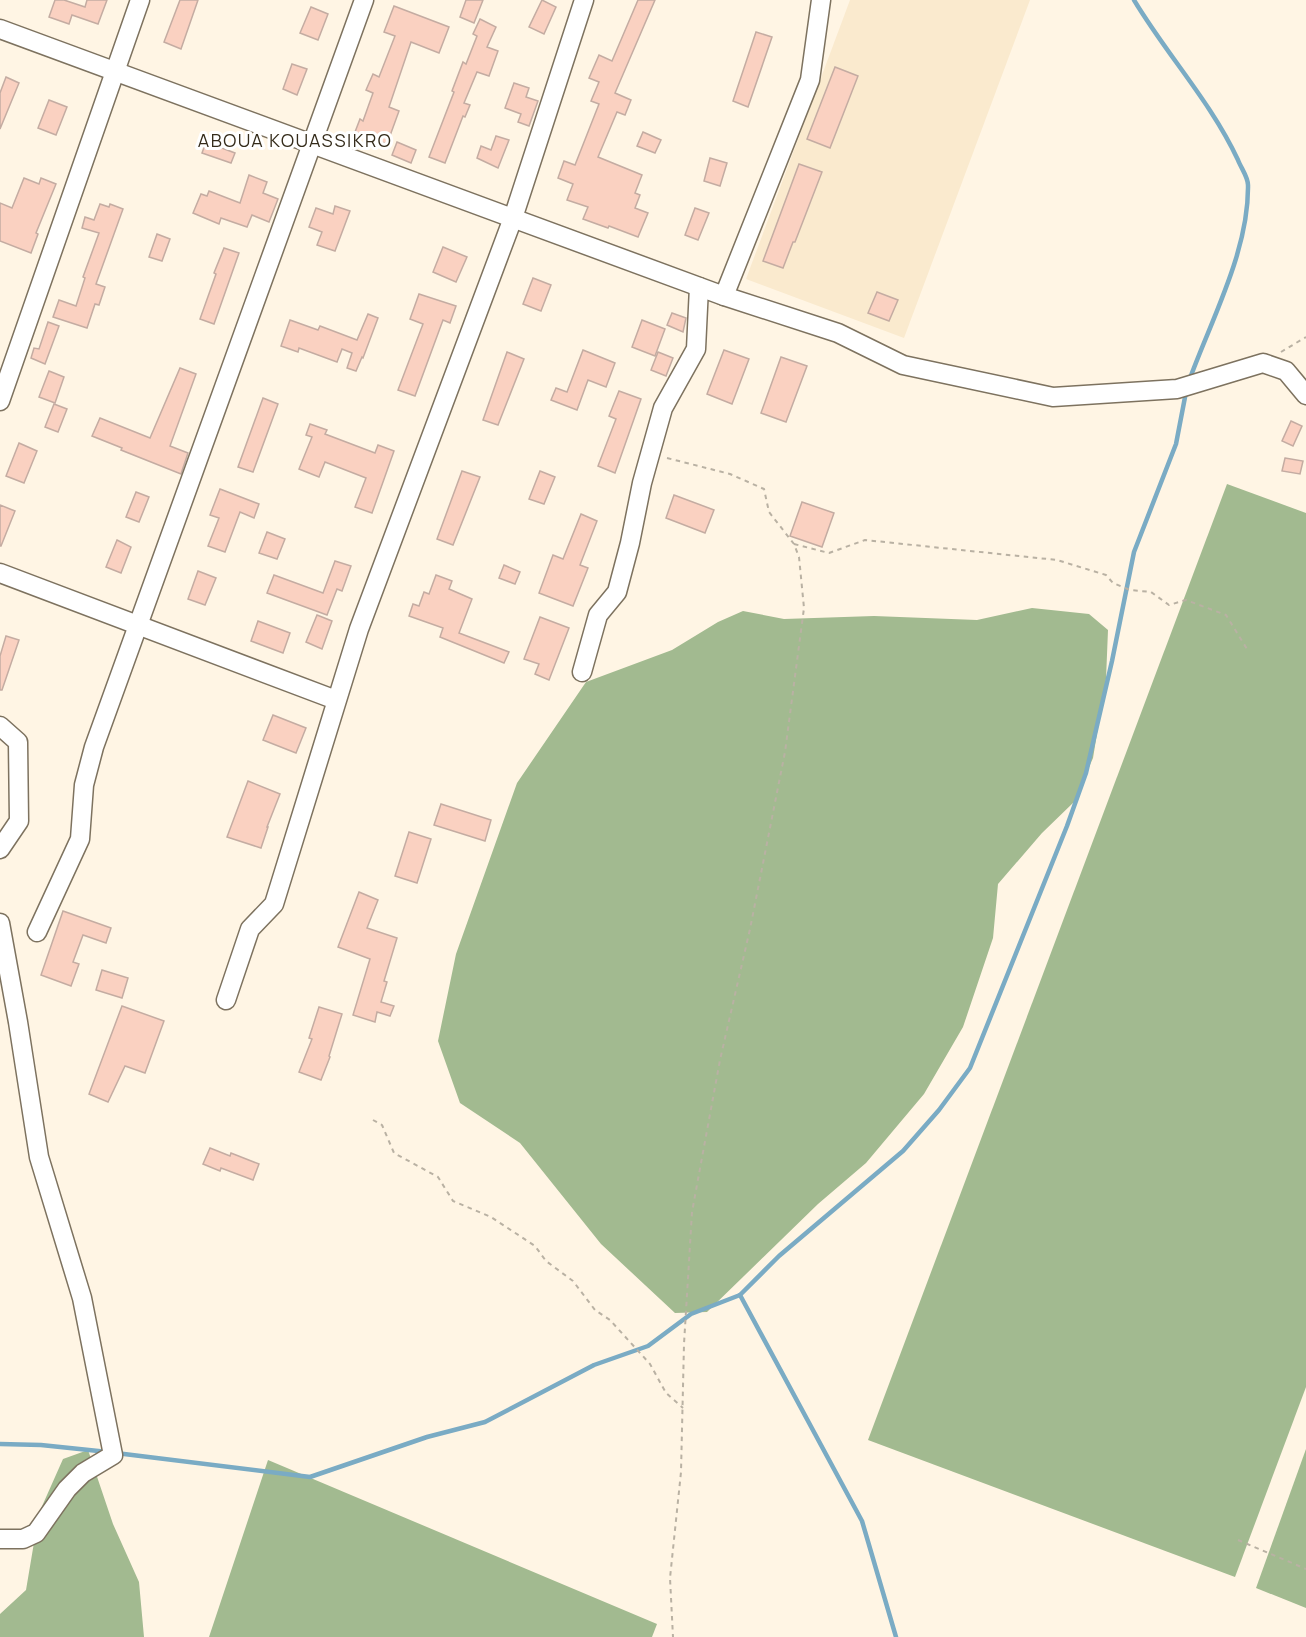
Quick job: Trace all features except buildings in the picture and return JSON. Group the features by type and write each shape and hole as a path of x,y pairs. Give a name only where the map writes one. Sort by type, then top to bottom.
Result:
{"street":[{"path":"0,401 140,0"},
{"path":"37,932 80,840 84,785 94,747 364,0"},
{"path":"226,1000 250,929 274,904 359,629 513,218 584,0"},
{"path":"724,296 810,80 821,0"},
{"path":"0,29 699,287 838,333 903,365 1053,397 1177,389 1263,363 1286,370 1306,395"},
{"path":"582,672 598,615 617,592 663,408 696,349 699,287"},
{"path":"0,573 336,700"},
{"path":"0,726 18,742 19,821 0,849"},
{"path":"0,923 39,1157 82,1298 113,1455 83,1473 67,1489 36,1533 23,1539 0,1539"}],"path":[{"path":"1263,363 1306,337"},
{"path":"650,454 730,474 764,489 769,512 794,544 799,556 804,608 785,752 750,929 720,1060 692,1212 681,1472 670,1578 673,1637"},
{"path":"794,544 829,553 865,540 1058,560 1106,575 1113,583 1130,590 1151,592 1169,605 1186,600 1226,615 1247,649"},
{"path":"373,1120 382,1125 393,1153 438,1177 453,1201 491,1217 535,1246 546,1261 573,1281 595,1310 610,1320 650,1364 666,1393 683,1408"},
{"path":"1238,1540 1306,1569"}],"shaded area":[{"path":"850,0 1030,0 904,338 746,279"}],"green space":[{"path":"1227,484 1306,513 1306,1387 1235,1577 868,1440"},
{"path":"1032,608 1089,614 1108,630 1106,679 1093,758 1074,802 1042,833 998,884 993,938 963,1027 924,1094 866,1163 818,1204 707,1312 675,1313 601,1244 520,1143 460,1103 438,1041 456,954 517,783 586,682 672,650 718,622 743,611 784,619 874,616 977,620"},
{"path":"1306,1449 1306,1608 1256,1588"},
{"path":"88,1450 113,1524 139,1582 144,1637 0,1637 0,1614 26,1590 39,1513 63,1459"},
{"path":"268,1460 657,1624 652,1637 209,1637"}],"waterway":[{"path":"1134,0 1215,118 1248,182 1247,210 1236,260 1189,381"},
{"path":"116,1453 310,1477 427,1437 485,1422 594,1365 648,1346 691,1314 740,1295 779,1256 903,1151 939,1110 970,1068 1067,826 1086,773 1134,552 1176,444 1186,392"},
{"path":"740,1295 862,1521 896,1637"},
{"path":"0,1444 41,1445 108,1452"}],"district":[{"name":"ABOUA KOUASSIKRO","path":"295,140"}]}
